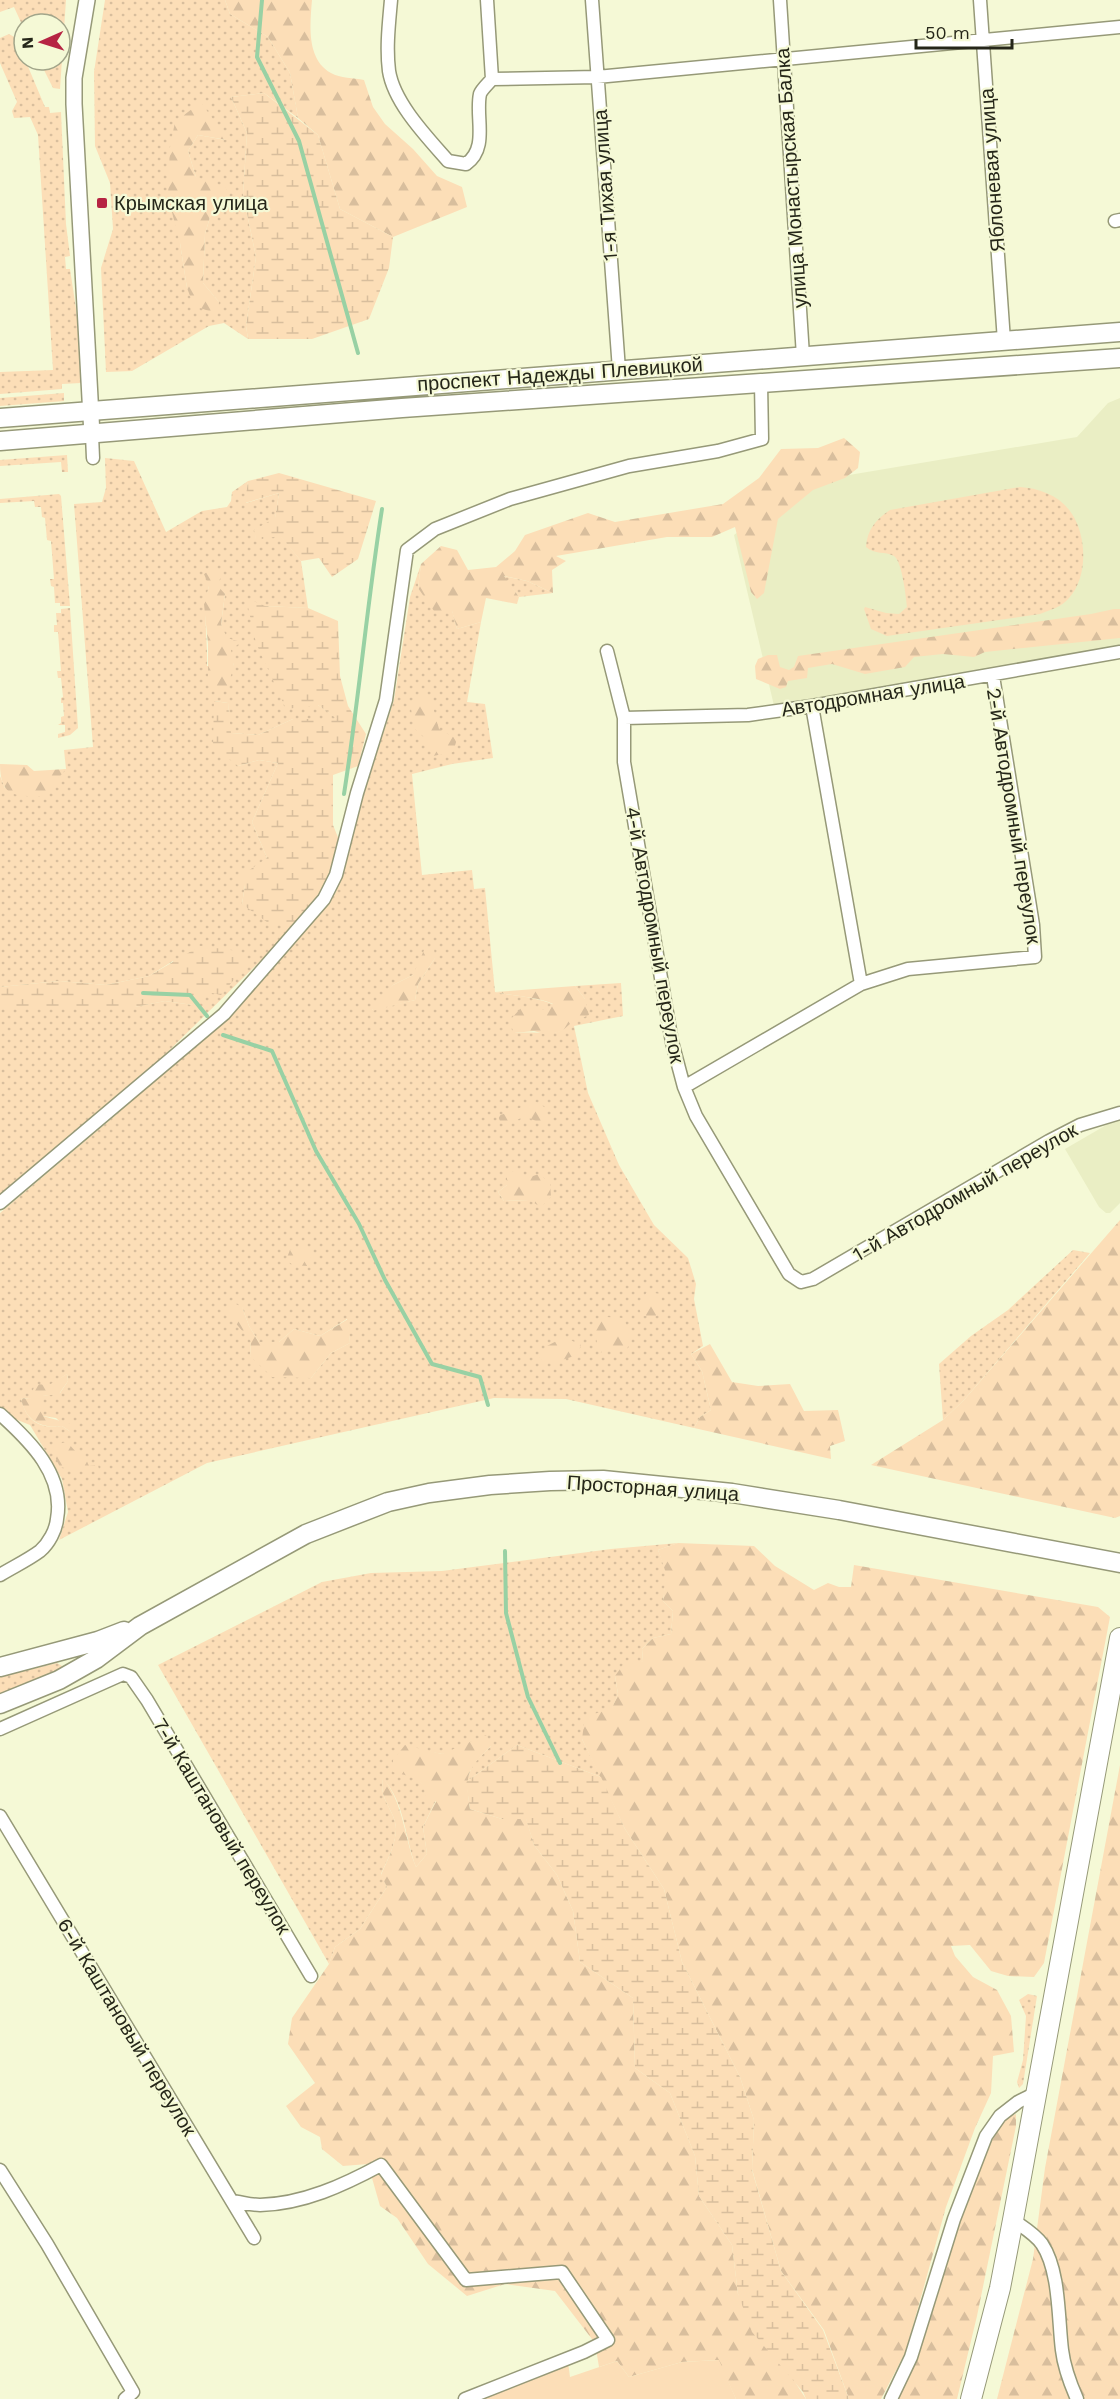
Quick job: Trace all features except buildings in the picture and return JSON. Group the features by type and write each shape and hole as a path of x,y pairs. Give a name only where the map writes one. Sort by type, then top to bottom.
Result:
{"main road":[{"name":"проспект Надежды Плевицкой","path":"0,418 1120,332"},
{"name":"проспект Надежды Плевицкой","path":"0,441 402,408 1120,358"},
{"name":"Просторная улица","path":"0,1704 27,1695 74,1672 96,1659 140,1626 306,1534 388,1502 429,1493 490,1485 538,1481 603,1480 732,1492 1120,1563"},
{"name":"Просторная улица","path":"0,1667 140,1626"},
{"path":"971,2399 1000,2288 1120,1638"},
{"path":"63,1650 72,1651 78,1657 79,1665 74,1672"}],"street":[{"path":"87,0 74,78 74,104 93,458"},
{"path":"391,0 388,42 390,73 397,92 414,122 448,161 466,164 472,159 479,145 481,93 492,79 487,0"},
{"name":"1-я Тихая улица","path":"592,0 619,370"},
{"name":"улица Монастырская Балка","path":"780,0 802,356"},
{"name":"Яблоневая улица","path":"980,0 1004,341"},
{"path":"492,79 597,77 1120,27"},
{"path":"0,1203 224,1014 324,899 336,875 357,793 386,700 408,550 435,529 510,499 628,466 718,451 762,439 761,383"},
{"name":"4-й Автодромный переулок","path":"607,651 624,718 624,762 672,1042 684,1087 712,1144 789,1274 801,1281 813,1279"},
{"name":"Автодромная улица","path":"624,718 748,715 993,676 1120,652"},
{"name":"2-й Автодромный переулок","path":"861,984 908,969 1035,957 1033,925 993,676"},
{"path":"684,1087 861,984 812,706"},
{"name":"1-й Автодромный переулок","path":"813,1279 1049,1141 1080,1125 1120,1113"},
{"path":"0,1414 37,1450 54,1482 60,1502 56,1529 41,1550 0,1575"},
{"name":"7-й Каштановый переулок","path":"0,1729 123,1674 131,1677 311,1976"},
{"name":"6-й Каштановый переулок","path":"0,1816 254,2238"},
{"path":"891,2399 911,2357 954,2219 986,2136 1000,2116 1018,2102 1036,2093"},
{"path":"232,2201 260,2205 296,2199 339,2187 381,2165 466,2280 562,2272 608,2340 584,2352 465,2399"},
{"path":"0,2170 47,2244 129,2396"},
{"path":"1013,2220 1028,2230 1042,2244 1050,2264 1057,2296 1062,2352 1068,2378 1077,2399"}],"shaded area":[{"path":"1120,398 1120,654 775,710 734,535 770,507 819,480 1077,437 1108,403"},
{"path":"1120,1117 1120,1203 1110,1213 1106,1213 1099,1207 1065,1149"}],"green space":[{"path":"0,0 66,0 65,12 16,12 14,7 0,12"},
{"path":"105,0 225,0 230,14 268,37 290,73 298,118 264,93 231,97 247,133 243,194 256,257 246,326 248,339 224,323 209,326 132,371 106,372 101,268 113,229 110,183 95,146 94,72","holes":["175,122 226,140 198,135 188,151 196,177 213,207 205,234 203,283 219,302 187,288 180,243"]},
{"path":"225,0 312,0 311,40 317,59 323,67 335,75 364,80 373,107 385,124 413,149 437,176 462,187 467,207 393,237 340,209 318,135 298,118 290,73 268,37 230,14"},
{"path":"9,34 12,36 12,72 30,72 45,107 49,107 50,113 61,112 66,224 70,256 65,257 66,269 70,269 78,322 81,383 62,384 62,389 0,394 0,372 53,370 38,135 30,117 14,118 12,111 17,102 0,63 0,38"},
{"path":"45,72 61,72 60,89 53,88"},
{"path":"264,93 318,135 340,209 393,237 389,268 369,319 312,339 248,339 246,326 256,257 243,194 247,133 231,97"},
{"path":"201,102 227,140 198,135 188,151 196,177 228,188 213,207 205,234 203,283 219,302 218,314 194,306 187,288 180,243 168,197 170,147 175,122"},
{"path":"64,393 64,401 0,406 0,398"},
{"path":"844,438 860,452 858,468 845,478 813,490 778,519 764,593 757,599 751,592 735,527 712,537 667,537 556,556 566,561 552,570 553,593 527,581 504,576 519,597 517,604 486,598 481,622 457,629 452,611 434,611 418,588 421,564 441,546 457,550 468,570 496,567 515,551 525,535 588,513 615,522 723,504 759,478 781,449 818,448"},
{"path":"67,455 68,472 62,472 61,462 0,466 0,460"},
{"path":"105,458 134,461 166,532 202,511 227,507 231,501 232,492 248,481 246,503 279,493 275,519 255,530 256,539 280,535 301,561 308,608 265,606 318,705 338,719 293,719 258,735 230,733 228,703 215,701 238,766 259,760 278,763 252,822 267,858 245,885 242,904 297,925 141,1078 0,1196 0,1007 134,1007 165,1001 193,1005 173,961 149,976 106,985 59,981 0,987 0,776 5,788 66,769 64,750 93,747 74,504 102,502 106,488","holes":["209,586 225,594 221,624 234,666 207,666 206,616"]},
{"path":"279,473 376,501 358,559 332,577 319,558 301,561 280,536 256,540 254,530 275,518 279,493 245,503 248,481"},
{"path":"1020,487 1042,491 1056,498 1062,502 1077,523 1083,545 1082,568 1075,589 1063,604 1040,614 887,636 871,629 865,607 899,614 907,607 897,559 866,547 870,530 880,517 890,510"},
{"path":"59,494 70,606 60,606 60,603 55,603 54,587 51,586 50,579 54,579 51,541 47,540 45,518 42,517 41,507 35,507 34,501 0,503 0,499"},
{"path":"421,564 418,588 452,610 457,629 481,622 467,702 485,704 493,758 452,764 412,774 422,875 472,870 474,889 485,888 495,992 533,998 554,1005 514,1033 557,1032 569,1023 585,999 575,986 621,983 623,1016 574,1026 588,1093 619,1165 654,1225 688,1258 696,1284 694,1299 703,1346 691,1354 702,1371 711,1410 700,1417 694,1428 566,1399 494,1398 207,1463 59,1540 68,1512 62,1479 30,1425 15,1419 0,1407 0,1213 117,1114 178,1057 233,1013 336,892 361,803 394,700 410,597","holes":["435,958 418,984 415,1000 372,1010 393,985 413,975","524,1179 529,1200 504,1201 498,1192 507,1185","242,1307 249,1326 259,1342 279,1342 294,1329 320,1336 347,1319 350,1343 331,1353 311,1378 250,1356 251,1341","67,1374 68,1381 60,1393 43,1396 43,1416 56,1418 71,1432 62,1426 40,1425 30,1418 21,1398 30,1399"]},
{"path":"215,567 223,573 217,585 225,594 221,624 227,638 241,642 231,650 234,666 226,691 208,686 208,644 204,604 209,586 204,574"},
{"path":"503,576 527,581 553,593 519,597"},
{"path":"246,598 265,606 308,608 338,621 340,676 348,706 366,734 358,766 333,775 333,825 339,840 330,874 319,896 297,925 271,925 242,904 245,885 239,877 267,858 252,822 278,763 259,760 238,766 213,746 214,701 228,703 231,733 258,735 293,719 337,719 318,705 286,709 256,643"},
{"path":"70,608 78,728 70,735 58,738 58,734 65,732 65,725 58,725 61,723 61,717 64,716 63,703 61,703 63,697 61,678 58,678 57,671 61,671 58,632 54,632 54,625 57,625 56,613 61,613 61,609"},
{"path":"1120,609 1120,638 985,652 974,657 943,654 914,657 905,667 865,674 832,664 808,668 807,678 788,681 786,687 780,689 756,679 755,666 758,659 768,655 777,655 780,667 789,670 794,667 798,656"},
{"path":"423,692 433,707 439,729 457,739 453,752 433,756 426,739 414,728 410,702"},
{"path":"0,764 27,765 34,771 66,769 44,796 25,796 12,793 7,789 3,783"},
{"path":"200,946 238,951 249,962 221,995 207,992 193,1005 165,1001 135,1007 0,1007 0,987 59,981 106,985 149,976"},
{"path":"425,948 434,948 435,958 418,984 415,1000 372,1011 374,1002 393,985 413,975"},
{"path":"575,986 585,999 589,1015 571,1023 562,1031 547,1035 534,1031 514,1033 509,1021 521,1008 545,1010 553,1004 533,998 495,992"},
{"path":"536,1102 546,1108 548,1119 540,1123 525,1116 513,1122 500,1121 498,1116"},
{"path":"514,1171 524,1179 539,1174 550,1183 551,1197 541,1207 529,1200 504,1201 498,1192 507,1185 507,1174"},
{"path":"1120,1220 1120,1516 1115,1518 871,1465 943,1420 964,1400"},
{"path":"305,1244 312,1255 307,1266 293,1265 286,1260 290,1250"},
{"path":"1073,1250 1090,1253 964,1400 943,1420 939,1364 971,1336 1008,1310"},
{"path":"647,1292 661,1294 662,1305 657,1316 642,1316 638,1305"},
{"path":"232,1302 242,1307 249,1326 259,1342 279,1342 294,1329 320,1336 348,1319 350,1343 331,1353 311,1378 272,1377 250,1356 251,1341 226,1312"},
{"path":"606,1317 623,1318 631,1335 627,1350 612,1349 599,1353 594,1327"},
{"path":"564,1337 581,1345 577,1355 544,1363 539,1357 547,1346"},
{"path":"710,1344 732,1382 758,1386 790,1384 804,1411 838,1410 845,1441 830,1446 831,1459 694,1428 700,1417 711,1410 702,1371 691,1354"},
{"path":"67,1374 68,1381 59,1394 43,1396 43,1416 71,1424 71,1432 62,1426 47,1426 35,1421 26,1412 21,1398 30,1399 35,1384 49,1385"},
{"path":"67,1442 77,1453 85,1457 89,1466 98,1465 99,1470 79,1471 60,1467 53,1453 57,1444"},
{"path":"678,1543 658,1550 667,1573 663,1601 673,1611 671,1634 653,1638 642,1649 643,1661 615,1676 618,1694 612,1709 582,1739 601,1777 517,1745 466,1782 473,1764 491,1746 442,1754 421,1750 418,1779 436,1800 423,1827 427,1854 416,1867 396,1799 383,1779 383,1793 396,1829 393,1846 381,1874 387,1887 360,1929 335,1947 329,1964 158,1665 322,1582 371,1573 442,1571 611,1549"},
{"path":"678,1543 754,1546 775,1566 814,1590 828,1583 839,1587 851,1587 854,1565 1098,1607 1110,1617 1044,1963 1034,1977 1008,1976 991,1971 970,1945 951,1946 955,1956 973,1977 997,1990 1011,2016 1014,2052 993,2056 991,2093 975,2128 946,2207 906,2351 881,2399 849,2399 824,2330 781,2271 752,2169 754,2120 740,2077 682,1962 664,1889 625,1829 582,1739 585,1717 612,1708 618,1694 615,1676 623,1665 643,1661 642,1649 653,1638 671,1634 673,1611 663,1601 666,1573 658,1550"},
{"path":"57,1663 62,1666 60,1670 0,1694 0,1677"},
{"path":"486,1735 491,1746 476,1761 469,1774 470,1809 502,1819 526,1818 534,1845 557,1875 573,1911 580,1962 633,1998 635,2068 670,2093 695,2156 699,2196 732,2245 738,2294 806,2399 736,2399 718,2360 682,2362 629,2377 617,2361 599,2367 595,2343 555,2291 505,2284 467,2296 428,2264 397,2218 380,2206 368,2164 343,2166 322,2149 320,2137 301,2127 286,2106 315,2083 288,2044 292,2018 329,1964 335,1947 360,1929 387,1887 381,1875 393,1846 396,1828 383,1792 383,1778 400,1810 416,1867 427,1854 423,1827 436,1801 426,1804 422,1784 414,1778 393,1772 393,1760 405,1745 442,1754"},
{"path":"517,1745 601,1777 625,1829 664,1889 682,1962 740,2077 754,2120 752,2170 781,2271 823,2330 849,2399 806,2399 803,2392 752,2332 738,2294 732,2245 699,2196 695,2156 670,2093 635,2068 633,1998 580,1962 573,1911 557,1875 534,1845 526,1819 502,1819 470,1809 466,1782"},
{"path":"1120,1765 1120,2399 997,2399 1033,2259 1045,2168"},
{"path":"1028,1994 1037,1996 1023,2084 1019,2088 1017,2082 1023,2060 1026,2016 1019,2000"},
{"path":"1016,2114 1016,2126 977,2316 957,2399 897,2399 990,2136 1009,2117"},
{"path":"719,2360 736,2399 480,2399 568,2362 570,2377 617,2361 629,2377 682,2362"}],"waterway":[{"path":"262,0 257,57 299,141 358,353"},
{"path":"344,794 382,509"},
{"path":"143,993 190,995 207,1016"},
{"path":"223,1035 272,1051 316,1151 359,1224 385,1280 432,1364 480,1377 488,1405"},
{"path":"505,1551 506,1613 528,1697 560,1763"}],"place":[{"name":"Крымская улица","path":"102,203"}]}
